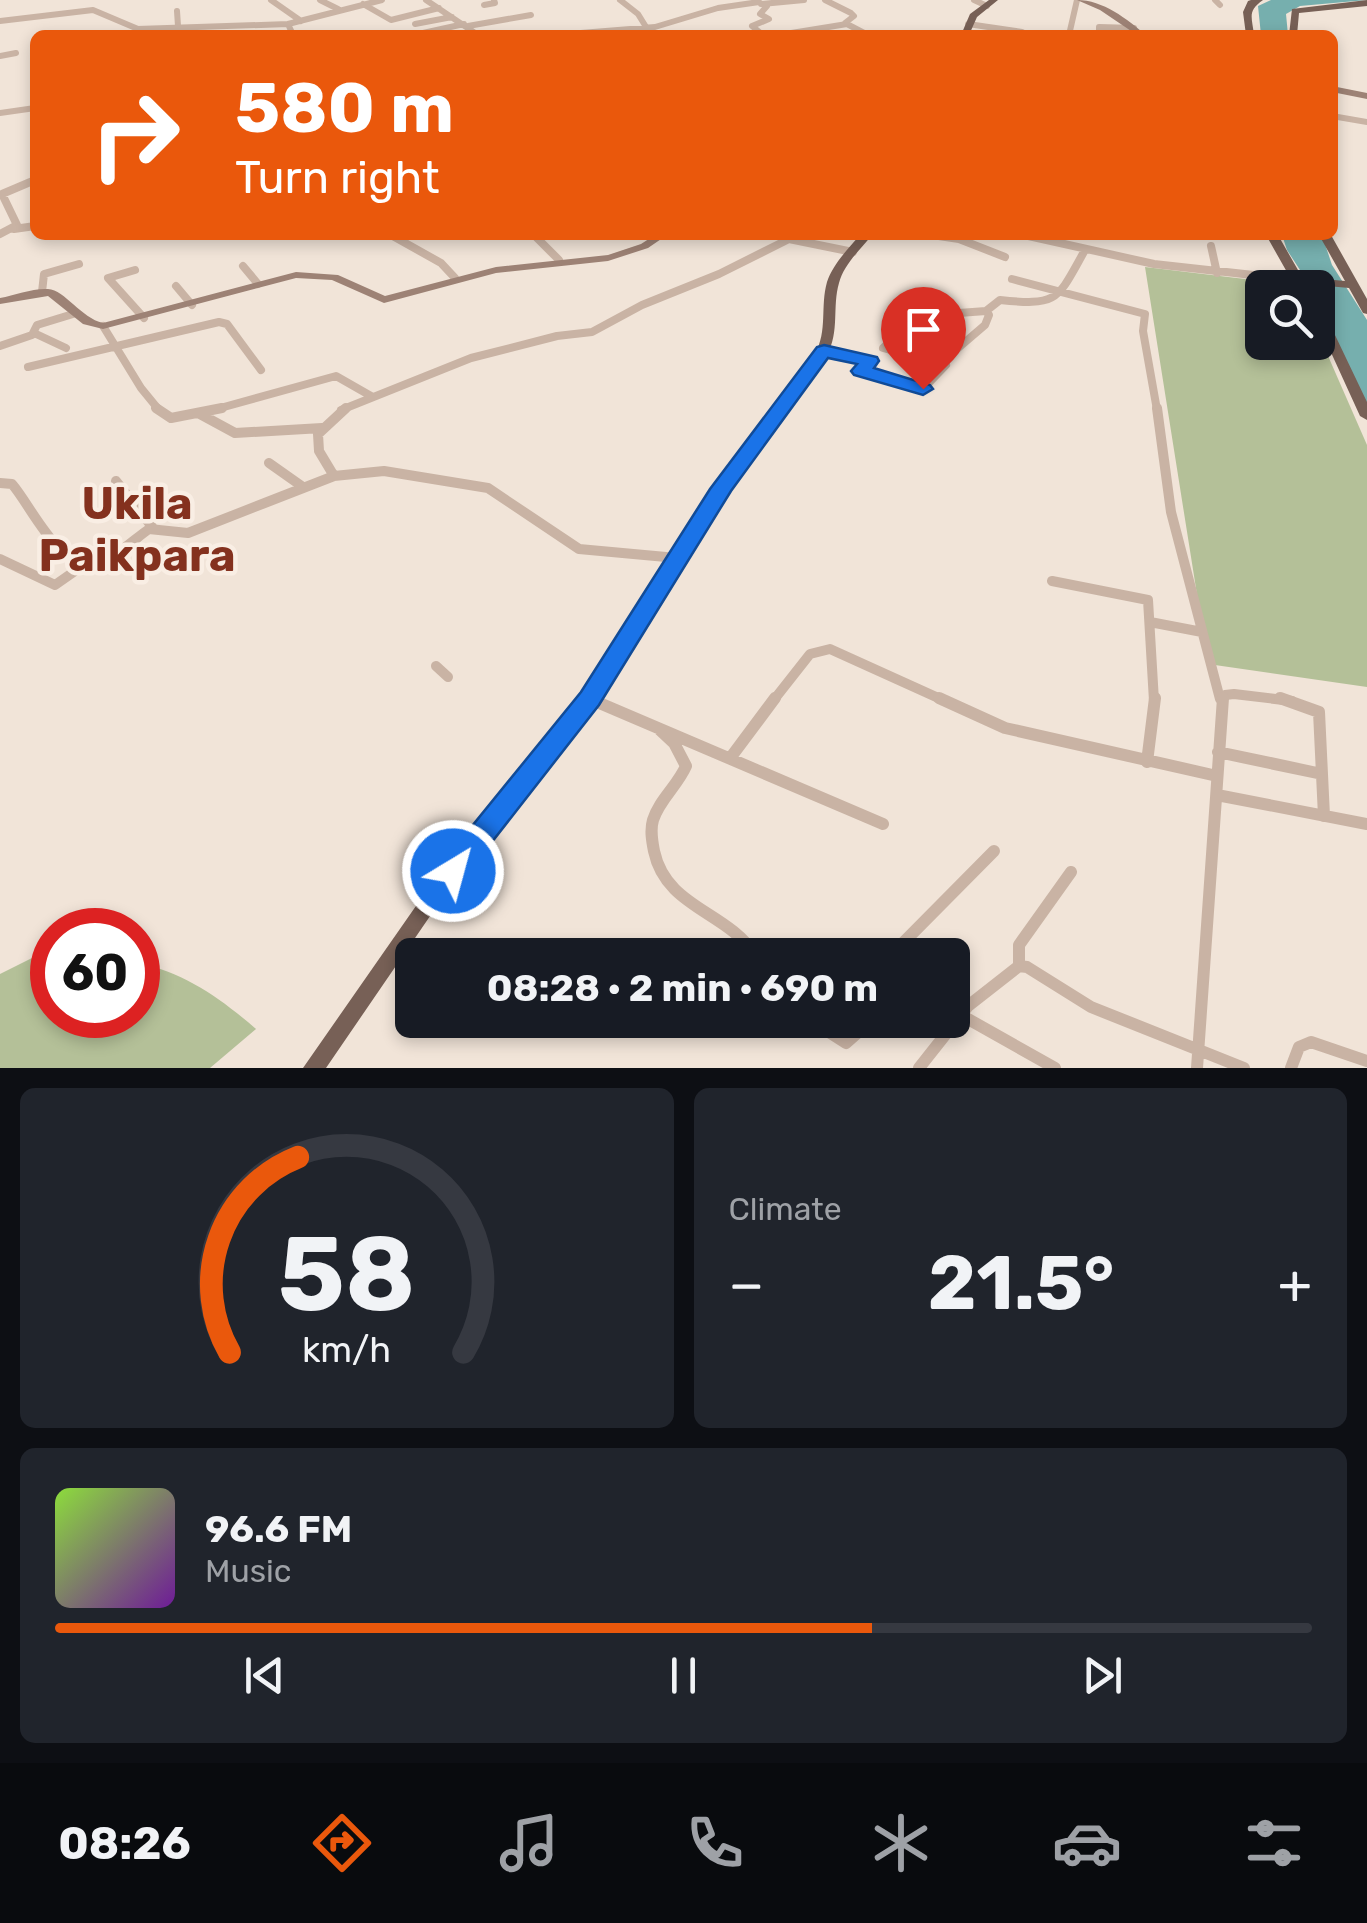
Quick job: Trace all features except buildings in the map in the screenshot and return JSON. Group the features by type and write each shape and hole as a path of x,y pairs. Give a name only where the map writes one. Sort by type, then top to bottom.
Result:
{"main road":[{"path":"1249,30 1247,12 1251,3 1259,0"},
{"path":"966,30 990,3"},
{"path":"1293,30 1295,11 1360,3"},
{"path":"314,1068 432,898 590,699 721,489 824,351 832,333 833,284 862,240"},
{"path":"1275,240 1296,270"},
{"path":"1328,240 1360,286 1367,310"},
{"path":"1335,284 1360,286"},
{"path":"1335,348 1367,416"}],"street":[{"path":"85,10 88,0"},
{"path":"271,0 300,21"},
{"path":"320,0 338,8"},
{"path":"151,30 288,24 338,8 382,0"},
{"path":"426,0 472,30"},
{"path":"484,5 493,4 494,0"},
{"path":"620,0 638,14 647,30"},
{"path":"654,30 718,8 758,1 767,6 804,0"},
{"path":"825,0 854,15 844,22 847,24"},
{"path":"974,0 990,3"},
{"path":"1070,30 1079,0 1103,8 1136,30"},
{"path":"362,4 391,20 439,8"},
{"path":"757,30 752,26 769,18 760,14 767,6"},
{"path":"0,21 85,10 110,14 134,30"},
{"path":"177,11 178,26"},
{"path":"440,30 531,15"},
{"path":"414,24 452,17"},
{"path":"288,24 290,30"},
{"path":"810,30 847,24 858,30"},
{"path":"968,24 1008,30"},
{"path":"1099,30 1134,28"},
{"path":"0,56 16,53"},
{"path":"1338,90 1367,96"},
{"path":"0,113 30,109"},
{"path":"1338,117 1367,122"},
{"path":"14,229 17,225 2,194 30,182"},
{"path":"0,234 30,227"},
{"path":"397,240 408,249 442,261 455,278"},
{"path":"539,240 559,260"},
{"path":"0,301 42,292 55,294 88,324 103,326 296,275 329,276 384,300 455,278 559,260 580,264 606,260 635,252 654,240"},
{"path":"334,476 319,451 322,428 338,412 470,358 508,352 557,336 592,332 787,240"},
{"path":"794,240 853,252"},
{"path":"959,240 1006,257"},
{"path":"1044,240 1245,276"},
{"path":"1211,246 1216,273"},
{"path":"934,330 959,313 986,310 1000,300 1041,304 1061,292 1085,250"},
{"path":"42,292 44,274 79,264"},
{"path":"242,266 258,284"},
{"path":"135,270 108,278 144,318"},
{"path":"1012,279 1145,314 1143,331 1168,470 1171,512 1220,700 1196,1068"},
{"path":"176,286 200,326"},
{"path":"957,349 986,325 986,310"},
{"path":"0,346 34,333 37,326 73,314"},
{"path":"28,366 122,348 200,326 227,324 261,370"},
{"path":"103,326 122,348 150,405 170,418 200,414 336,376 370,396"},
{"path":"883,348 946,366 923,389 861,371 883,348 902,332 943,344 926,359"},
{"path":"34,333 66,348"},
{"path":"824,351 870,361"},
{"path":"200,414 235,433 322,428"},
{"path":"269,464 303,487"},
{"path":"0,559 56,585 85,564 107,559 153,528 188,533 334,476 384,471 488,488 579,549 677,558"},
{"path":"116,481 153,528"},
{"path":"0,483 12,484 23,496 50,542 85,564"},
{"path":"1052,581 1144,596 1148,600 1156,688 1147,762"},
{"path":"1150,622 1202,632"},
{"path":"730,756 801,662 810,654 830,649 1006,728 1217,776"},
{"path":"436,666 448,676"},
{"path":"1220,700 1233,694 1314,707 1319,712 1324,816"},
{"path":"590,699 883,824"},
{"path":"654,724 674,743 686,766 654,820 653,849 659,869 685,903 743,938"},
{"path":"1218,752 1322,774"},
{"path":"1216,795 1367,824"},
{"path":"908,938 994,851"},
{"path":"1019,966 1019,944 1071,872"},
{"path":"970,1002 1019,966 1027,967 1092,1007 1244,1068"},
{"path":"970,1020 1055,1068"},
{"path":"919,1068 939,1038"},
{"path":"1292,1068 1299,1048 1312,1042 1367,1061"}],"green space":[{"path":"1145,267 1245,279 1245,360 1330,360 1367,445 1367,687 1208,664"},
{"path":"30,959 30,1038 160,1038 160,970 201,988 256,1029 210,1068 0,1068 0,974"}],"water":[{"path":"1271,0 1367,0 1300,6 1286,14 1288,30 1260,30 1258,6"},
{"path":"1284,240 1324,240 1332,265 1367,320 1367,410 1335,339 1335,270 1300,270"}],"district":[{"name":"Ukila Paikpara","path":"137,529"}],"route":[{"path":"453,871 590,699 721,489 824,351 870,361 861,371 923,389"}]}
